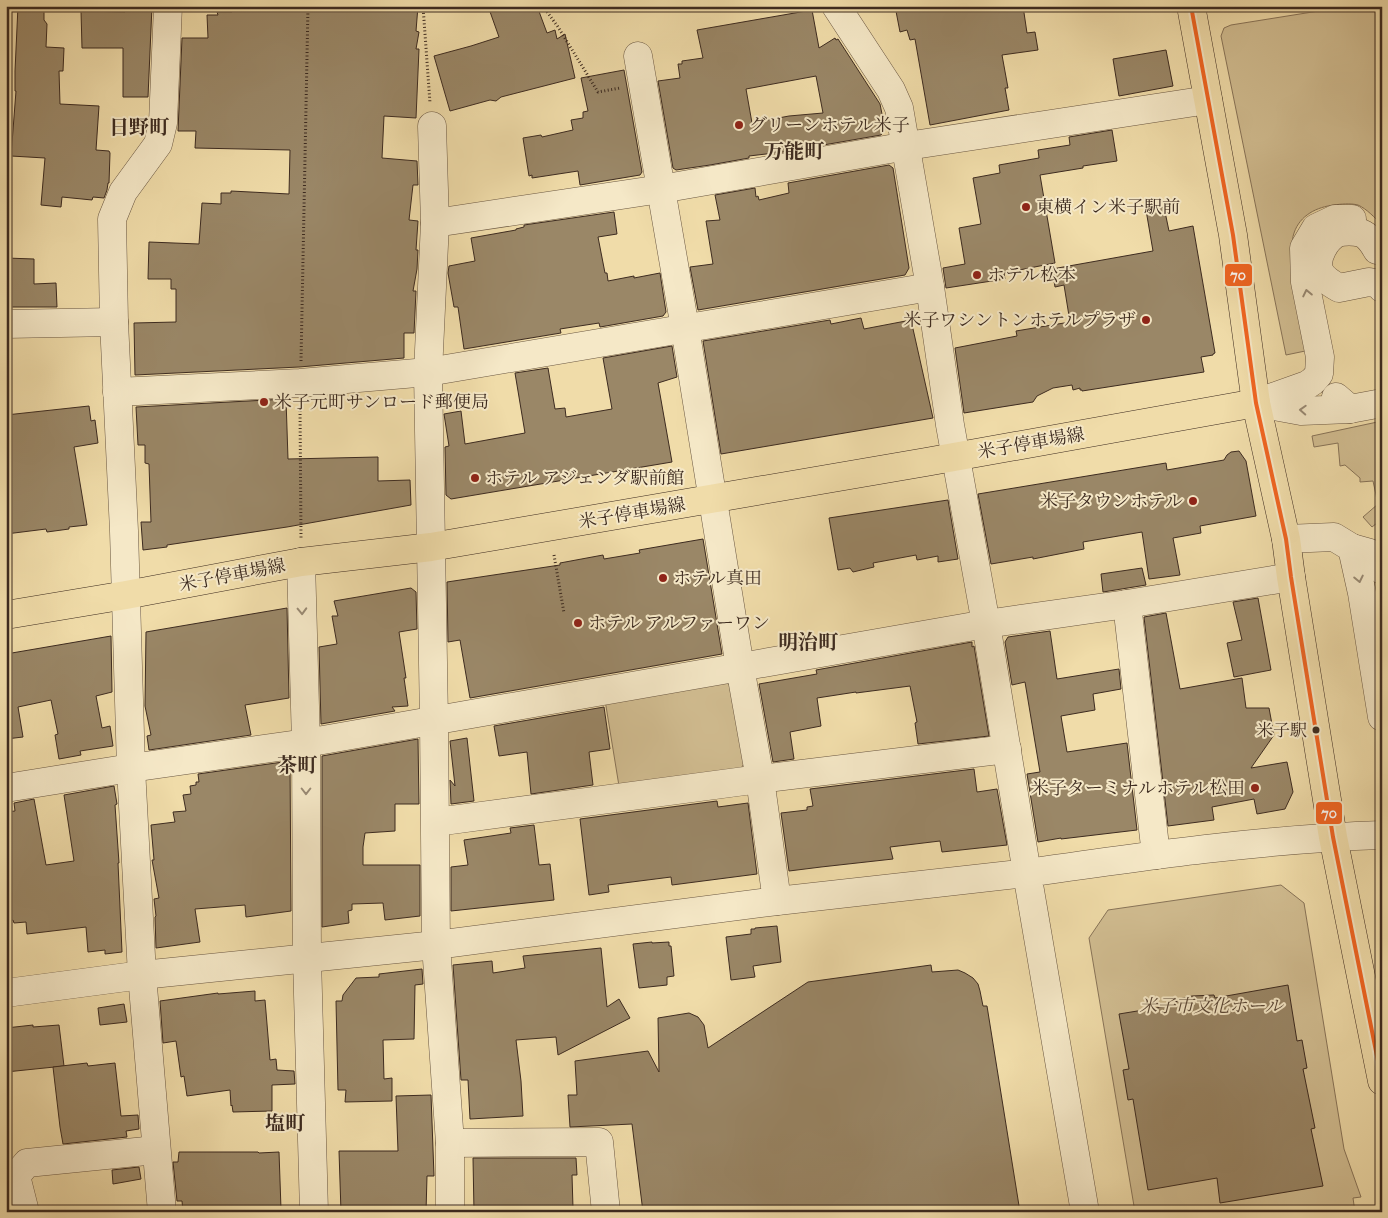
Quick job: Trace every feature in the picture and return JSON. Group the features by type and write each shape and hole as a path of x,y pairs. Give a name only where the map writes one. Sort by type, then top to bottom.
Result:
{"main road":[{"path":"1191,6 1234,235 1256,403 1286,539 1333,837 1378,1042 1382,1081"},
{"name":"米子停車場線","path":"6,615 126,595 301,562 431,547 956,457 1256,403"}],"street":[{"path":"162,1212 142,975 131,768 124,531 114,322 112,219 123,192 158,144 163,123 168,6"},
{"path":"836,6 891,90 899,108 930,287 950,424 986,624 1085,1212"},
{"path":"638,56 760,779 778,900"},
{"path":"435,224 906,146 1208,100"},
{"path":"432,126 435,224 428,372 436,822 436,945 450,1143 450,1212"},
{"path":"1256,403 1307,385 1313,382 1319,374 1320,357 1305,282 1304,248 1316,228 1335,219 1352,219"},
{"path":"1377,250 1370,238 1360,232 1337,233 1324,244 1318,256 1319,270 1328,282 1339,288 1369,282 1379,284 1382,288"},
{"path":"117,392 300,383 428,372 930,287"},
{"path":"1314,324 1328,305 1342,301 1374,297 1382,302"},
{"path":"6,324 114,322"},
{"path":"1319,374 1330,392 1350,410"},
{"path":"1256,403 1301,411 1350,410 1382,403"},
{"path":"1286,539 1334,537 1372,556 1362,593 1382,717"},
{"path":"301,562 306,743 307,958 314,1212"},
{"path":"6,788 306,743 986,624 1127,604 1291,577"},
{"path":"1127,604 1156,855"},
{"path":"436,822 1007,748"},
{"path":"6,993 142,975 436,945 778,900 1027,873 1156,855 1333,837 1382,835"},
{"path":"450,1143 599,1142 606,1212"},
{"path":"25,1212 16,1176 27,1163 156,1150"}],"path":[{"path":"301,562 300,383 308,6"},
{"path":"424,6 432,126"},
{"path":"543,6 598,92 643,84"},
{"path":"554,555 564,613"}],"green space":[{"path":"1350,6 1382,6 1382,225 1358,205 1349,204 1334,205 1315,210 1300,221 1293,235 1292,249 1310,350 1286,355 1221,36 1224,28 1231,25"},
{"path":"1382,421 1382,519 1372,527 1363,517 1378,504 1373,481 1360,482 1360,478 1345,465 1340,466 1338,443 1314,447 1312,436"},
{"path":"724,681 734,688 745,762 740,770 619,786 605,700"},
{"name":"米子市文化ホール","path":"1281,885 1304,903 1344,1149 1361,1197 1353,1198 1355,1212 1334,1212 1314,1209 1302,1212 1135,1212 1089,938 1108,910"}],"building":[{"path":"18,6 44,6 44,20 47,24 46,47 64,48 63,71 59,71 60,104 99,106 96,150 109,151 110,153 109,183 104,198 93,197 92,200 62,197 61,207 41,205 45,158 11,156 16,91"},
{"path":"135,6 152,6 148,97 123,97 123,48 82,48 81,11 125,12 124,8 135,8"},
{"path":"232,6 418,6 416,31 419,32 416,49 419,49 416,118 384,116 382,158 417,161 418,185 413,185 409,220 418,221 417,269 413,291 416,291 414,333 404,333 404,358 299,367 135,375 134,323 176,322 176,289 171,289 171,279 148,279 149,242 199,244 202,203 221,204 221,193 231,193 231,191 289,194 290,150 195,148 196,131 178,131 182,38 208,38 207,15 218,15 217,12 232,12"},
{"path":"488,6 537,6 547,33 555,30 557,39 565,34 575,78 501,97 496,101 490,100 450,111 434,56 499,37"},
{"path":"895,6 1023,6 1027,33 1035,32 1038,50 1002,55 1008,88 1005,88 1009,110 930,125 915,39 910,40 907,30 900,32"},
{"path":"812,10 819,48 835,38 836,40 838,39 880,104 885,129 881,135 749,156 749,158 676,170 673,168 658,81 680,78 678,64 682,64 682,61 703,58 697,30","holes":["816,76 823,113 789,116 752,123 746,89"]},
{"path":"1166,50 1173,86 1119,96 1113,59"},
{"path":"624,70 642,172 640,175 580,185 578,171 532,178 532,175 529,176 523,138 541,135 542,137 573,130 571,120 583,118 583,112 588,111 581,78"},
{"path":"1112,130 1117,161 1040,175 1055,263 1004,273 1005,279 946,288 943,268 965,264 959,228 981,224 973,178 1000,173 999,165 1039,158 1038,150 1070,145 1069,137"},
{"path":"889,165 893,168 909,268 905,275 698,310 690,267 713,264 706,221 720,220 715,195 755,188 756,197 758,196 759,200 789,193 788,183"},
{"path":"1164,207 1169,231 1193,226 1215,353 1201,357 1204,372 1082,391 1080,388 1073,390 1072,385 1053,388 1037,396 1033,402 964,413 955,348 1017,336 1016,331 1070,322 1064,285 1055,287 1052,269 1153,251 1146,210"},
{"path":"614,212 617,234 598,237 608,281 660,273 666,312 663,316 600,327 599,323 560,329 561,333 464,349 458,307 454,307 448,273 449,266 475,261 471,238 516,230 524,227 524,225"},
{"path":"6,258 34,259 34,284 56,283 57,307 6,307"},
{"path":"861,318 864,329 911,320 933,418 721,454 703,341 830,320 831,324"},
{"path":"672,346 677,377 658,383 672,462 451,499 446,495 445,447 449,446 444,414 461,411 465,444 525,433 515,373 548,368 555,409 565,408 566,417 612,409 603,358"},
{"path":"286,399 288,459 378,457 378,481 410,480 411,505 143,550 141,522 151,522 149,464 145,463 145,445 138,445 136,407"},
{"path":"89,406 91,421 95,420 98,443 74,447 87,525 47,532 46,529 6,534 6,415"},
{"path":"1239,451 1246,461 1256,516 1200,526 1201,533 1173,538 1180,575 1149,579 1142,532 1083,542 1084,549 1033,559 1033,557 991,564 978,494 1166,463 1167,470 1224,460 1231,452"},
{"path":"948,500 958,559 938,562 938,556 917,560 916,555 873,563 874,567 853,572 850,568 838,570 829,518"},
{"path":"703,539 722,654 470,698 460,640 448,642 447,582 560,565 560,563 603,555 604,559 640,553 639,550"},
{"path":"1142,568 1146,585 1103,592 1101,574"},
{"path":"411,588 416,592 417,629 399,632 408,706 392,707 395,711 321,724 319,647 337,644 332,616 338,616 334,601"},
{"path":"1258,598 1271,670 1234,677 1227,643 1242,640 1233,602"},
{"path":"287,608 289,698 245,705 251,735 149,750 147,736 151,735 145,706 146,632"},
{"path":"1166,613 1180,689 1242,678 1246,708 1269,708 1274,735 1251,768 1287,762 1293,792 1285,809 1257,814 1254,799 1212,807 1214,820 1168,826 1144,617"},
{"path":"1050,631 1057,679 1119,669 1121,689 1093,694 1095,710 1061,716 1067,752 1127,743 1137,830 1038,842 1027,774 1040,772 1025,682 1012,685 1005,642 1008,637"},
{"path":"111,636 112,692 96,696 102,728 110,726 113,746 80,751 81,755 59,759 55,735 58,734 51,700 18,707 23,737 6,739 6,654"},
{"path":"972,642 989,736 918,744 915,723 917,722 910,686 856,692 817,698 821,726 790,732 794,759 773,762 759,684 817,674 816,670"},
{"path":"604,707 610,749 589,752 593,785 531,794 527,752 499,756 494,726"},
{"path":"467,738 474,801 451,804 450,780 455,786 450,741"},
{"path":"418,739 419,804 395,804 395,831 365,833 363,865 420,865 420,916 385,920 383,903 352,904 352,910 348,911 349,923 322,927 322,756"},
{"path":"290,761 291,911 246,917 245,905 195,909 200,942 156,948 154,899 159,898 152,860 154,860 151,825 175,822 173,812 186,811 183,795 191,794 190,786 196,785 196,782 199,782 198,774"},
{"path":"974,769 977,792 997,789 1007,845 942,852 940,841 890,847 893,859 789,871 781,813 807,810 807,807 813,806 810,789"},
{"path":"114,786 117,804 115,805 122,952 105,954 105,950 88,952 86,927 27,934 26,922 14,923 13,920 6,922 6,812 15,811 14,803 34,799 46,865 74,861 64,795"},
{"path":"717,801 718,807 748,803 757,874 672,885 671,877 608,885 609,892 589,895 580,819"},
{"path":"534,825 539,865 550,864 554,900 451,911 451,867 468,865 464,840 511,833 510,828"},
{"path":"777,926 781,962 753,966 755,977 731,980 726,937 751,934 751,929 755,928"},
{"path":"669,942 674,976 667,977 667,985 639,988 633,944"},
{"path":"601,948 607,1007 619,999 630,1018 558,1055 556,1037 516,1040 523,1116 470,1119 468,1080 461,1080 453,965 492,961 493,973 525,968 523,956"},
{"path":"931,965 932,972 958,970 973,978 978,984 983,1006 987,1006 1020,1212 643,1212 632,1124 570,1127 568,1095 577,1095 575,1061 648,1051 659,1072 658,1018 689,1013 698,1017 704,1025 708,1048 808,982"},
{"path":"422,969 423,984 415,985 414,1039 383,1040 384,1079 392,1078 392,1101 345,1102 346,1090 338,1090 336,1001 342,1001 343,995 356,978 379,977 379,974"},
{"path":"1288,985 1297,1041 1302,1040 1307,1068 1303,1069 1315,1128 1311,1129 1323,1186 1220,1203 1217,1178 1148,1190 1133,1099 1128,1100 1123,1070 1129,1069 1119,1014 1174,1005 1174,1002 1179,1001 1179,999 1192,996 1214,995 1215,998"},
{"path":"255,991 255,1001 265,1000 270,1060 276,1059 277,1070 294,1071 295,1084 272,1085 272,1111 233,1112 230,1090 187,1096 184,1076 181,1077 176,1041 163,1043 160,1001 218,993"},
{"path":"124,1004 127,1022 100,1025 98,1008"},
{"path":"33,1025 33,1027 59,1025 64,1066 6,1072 6,1028"},
{"path":"87,1063 88,1066 115,1063 121,1116 138,1115 139,1129 126,1131 127,1137 63,1144 53,1067"},
{"path":"431,1095 434,1176 427,1176 426,1212 341,1212 339,1151 398,1151 396,1096"},
{"path":"179,1152 279,1152 281,1209 274,1210 274,1212 183,1212 182,1201 177,1201 173,1162 178,1162"},
{"path":"473,1158 576,1158 577,1175 572,1175 573,1208 570,1209 570,1212 474,1212"},
{"path":"139,1167 141,1179 113,1184 112,1170"}],"waterway":[{"path":"1309,1212 1324,1212"}],"transit line":[{"name":"70","path":"1191,6 1233,235 1256,403 1286,539 1333,837 1382,1081"}],"place":[{"name":"グリーンホテル米子","path":"739,125"},
{"name":"東横イン米子駅前","path":"1026,207"},
{"name":"ホテル松本","path":"977,275"},
{"name":"米子ワシントンホテルプラザ","path":"1146,320"},
{"name":"米子元町サンロード郵便局","path":"264,402"},
{"name":"ホテル アジェンダ駅前館","path":"475,478"},
{"name":"米子タウンホテル","path":"1193,501"},
{"name":"ホテル真田","path":"663,578"},
{"name":"ホテル アルファーワン","path":"578,623"},
{"name":"米子駅","path":"1316,730"},
{"name":"米子ターミナルホテル松田","path":"1255,788"}],"district":[{"name":"日野町","path":"139,127"},
{"name":"万能町","path":"794,151"},
{"name":"明治町","path":"808,642"},
{"name":"茶町","path":"297,765"},
{"name":"塩町","path":"285,1123"}]}
